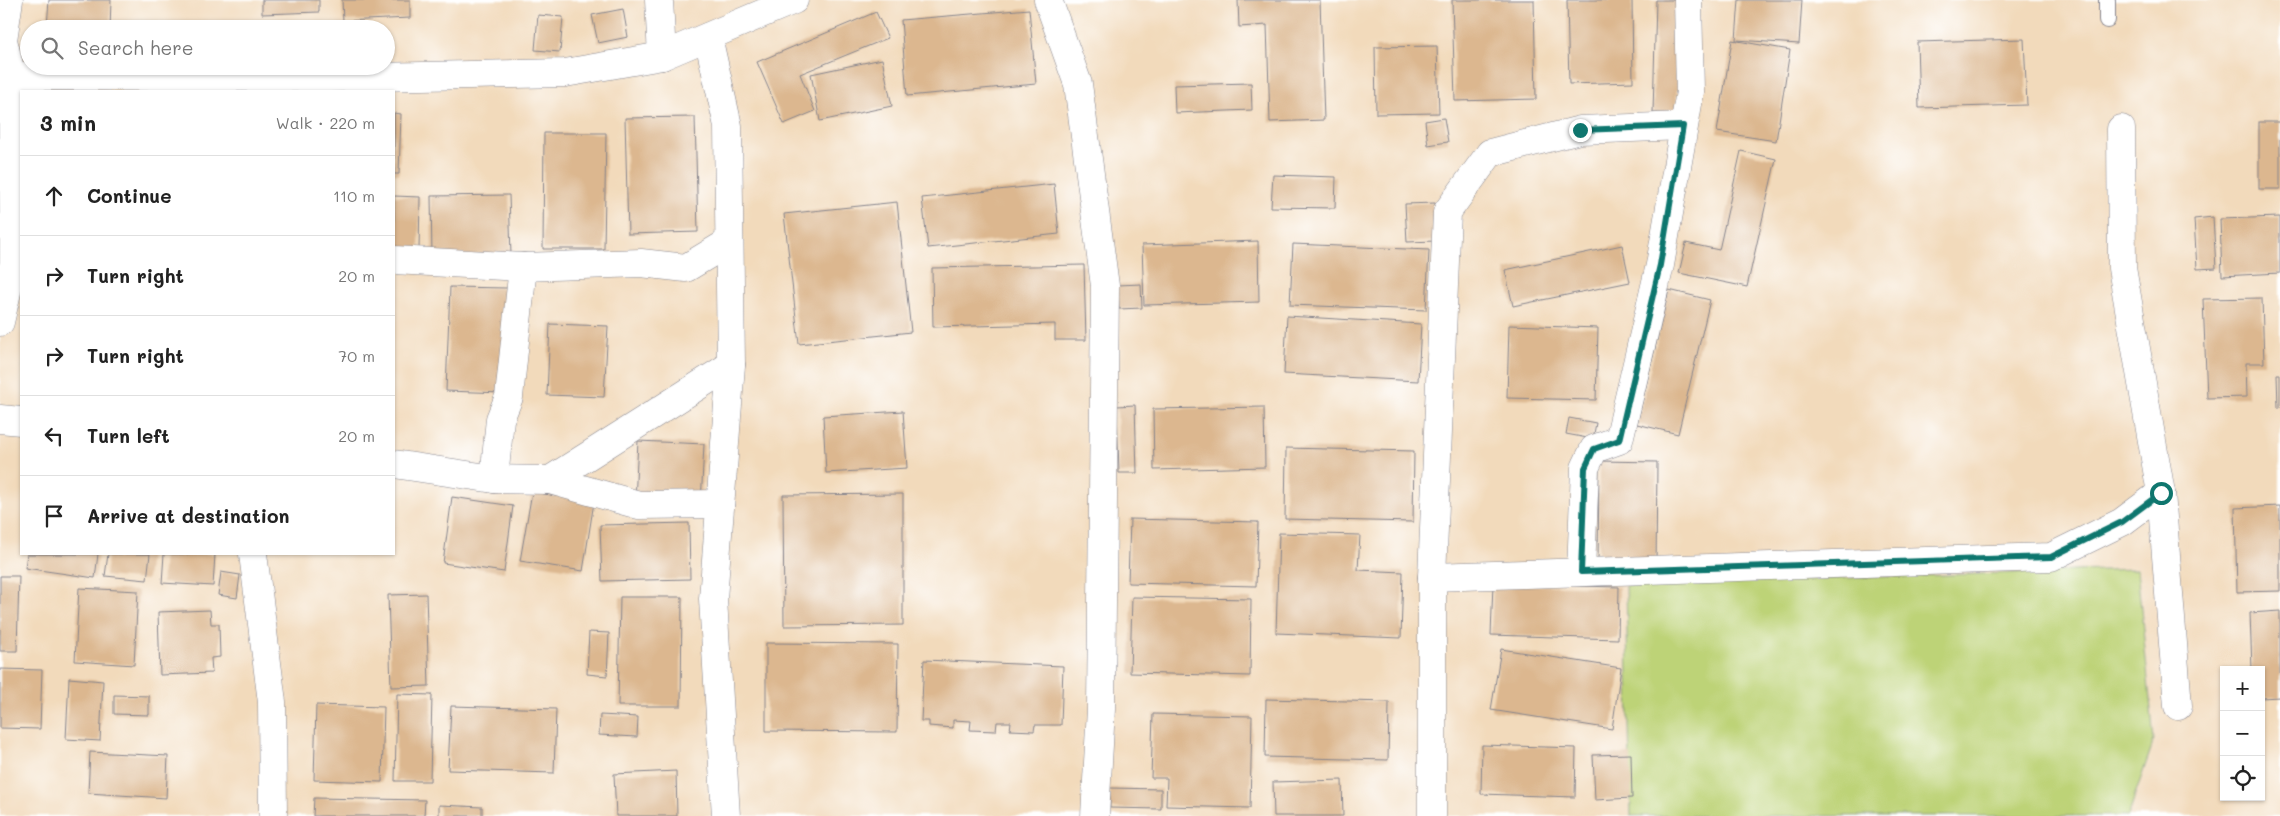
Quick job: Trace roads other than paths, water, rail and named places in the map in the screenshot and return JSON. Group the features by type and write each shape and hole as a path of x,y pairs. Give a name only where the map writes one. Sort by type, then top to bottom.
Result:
{"street":[{"path":"0,322 18,262 2,40 9,0"},
{"path":"658,0 662,56"},
{"path":"6,76 328,78 565,73 662,56 794,0"},
{"path":"1048,0 1078,84 1105,286 1101,709 1095,816"},
{"path":"1581,572 1585,468 1594,449 1619,440 1660,265 1690,92 1688,0"},
{"path":"708,37 728,126 731,365 713,599 726,816"},
{"path":"1432,816 1432,577 1447,212 1490,154 1580,130 1683,126"},
{"path":"2120,129 2122,268 2161,493 2178,706"},
{"path":"395,260 523,267 641,263 686,268 730,242"},
{"path":"494,479 500,419 509,397 523,267"},
{"path":"550,480 731,365"},
{"path":"0,419 20,421"},
{"path":"395,464 494,479 550,480 639,505 720,504"},
{"path":"1432,577 2051,557 2122,522 2161,493"},
{"path":"253,555 272,702 273,816"}],"lane":[{"path":"2107,0 2107,20"}]}
